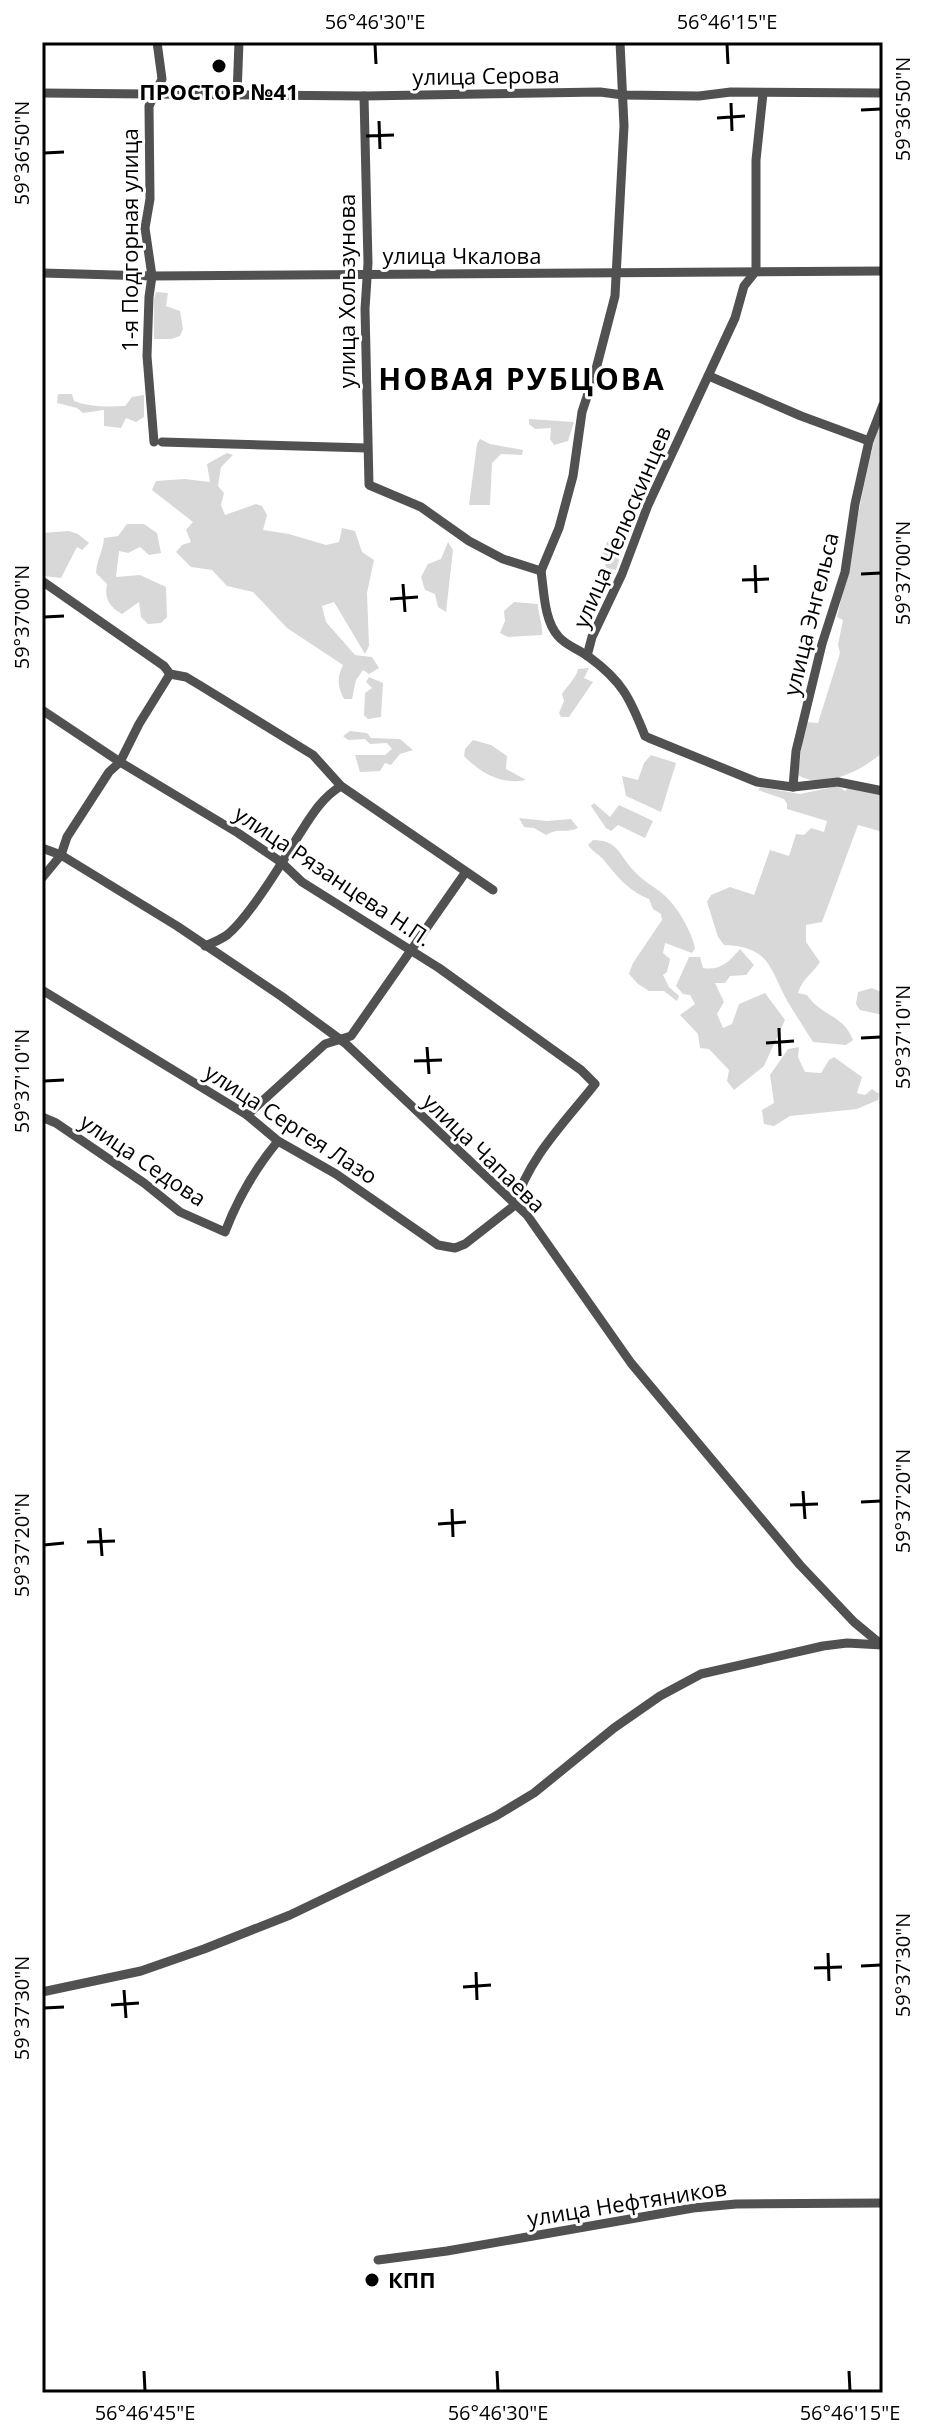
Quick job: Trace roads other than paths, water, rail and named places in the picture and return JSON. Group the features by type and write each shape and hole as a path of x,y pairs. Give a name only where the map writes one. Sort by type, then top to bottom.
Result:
{"street":[{"name":"1-я Подгорная улица","path":"157,42 162,79 149,106 150,199 145,228 152,276 147,356 158,442 367,448"},
{"path":"237,95 239,42"},
{"path":"620,42 623,95 615,296 582,412 573,476 559,528 541,571 550,623 557,636 620,684 629,696 645,736 757,782 793,787 838,782 883,791"},
{"name":"улица Серова","path":"42,93 364,96 600,92 699,96 731,92 883,93"},
{"name":"улица Челюскинцев","path":"587,656 592,637 622,574 648,505 735,318 744,286 756,271 756,160 763,93"},
{"name":"улица Хользунова","path":"364,96 369,485 421,507 469,541 503,559 541,571"},
{"name":"улица Чкалова","path":"42,273 152,276 883,271"},
{"path":"709,376 801,416 869,441"},
{"name":"улица Энгельса","path":"793,787 796,751 822,644 845,572 855,504 869,441 883,405"},
{"path":"42,581 164,666 170,674 194,681 250,718 287,737 313,755 341,786 493,890"},
{"path":"42,878 61,855 67,837 109,772 120,762 170,674"},
{"name":"улица Рязанцева Н.П.","path":"42,710 120,762 238,833 281,862 302,882 439,968 547,1045 595,1084 541,1151 518,1191 515,1205"},
{"path":"205,946 229,933 318,806 329,793 341,786"},
{"name":"улица Чапаева","path":"42,848 61,855 177,926 281,996 339,1040 527,1215 631,1363 732,1486 800,1565 854,1622 882,1645"},
{"path":"247,1115 325,1044 351,1036 465,873"},
{"name":"улица Сергея Лазо","path":"42,990 247,1115 278,1141 336,1174 446,1248 465,1244 515,1205"},
{"name":"улица Седова","path":"42,1117 56,1123 144,1183 180,1212 225,1232 238,1199 278,1141"},
{"path":"42,1992 141,1971 204,1949 290,1915 496,1816 534,1793 614,1728 701,1674 823,1646 847,1643 882,1645"},
{"name":"улица Нефтяников","path":"378,2260 722,2205 883,2203"}],"place":[{"name":"ПРОСТОР №41","path":"219,66"},
{"name":"КПП","path":"372,2280"}],"district":[{"name":"НОВАЯ РУБЦОВА","path":"522,380"}]}
